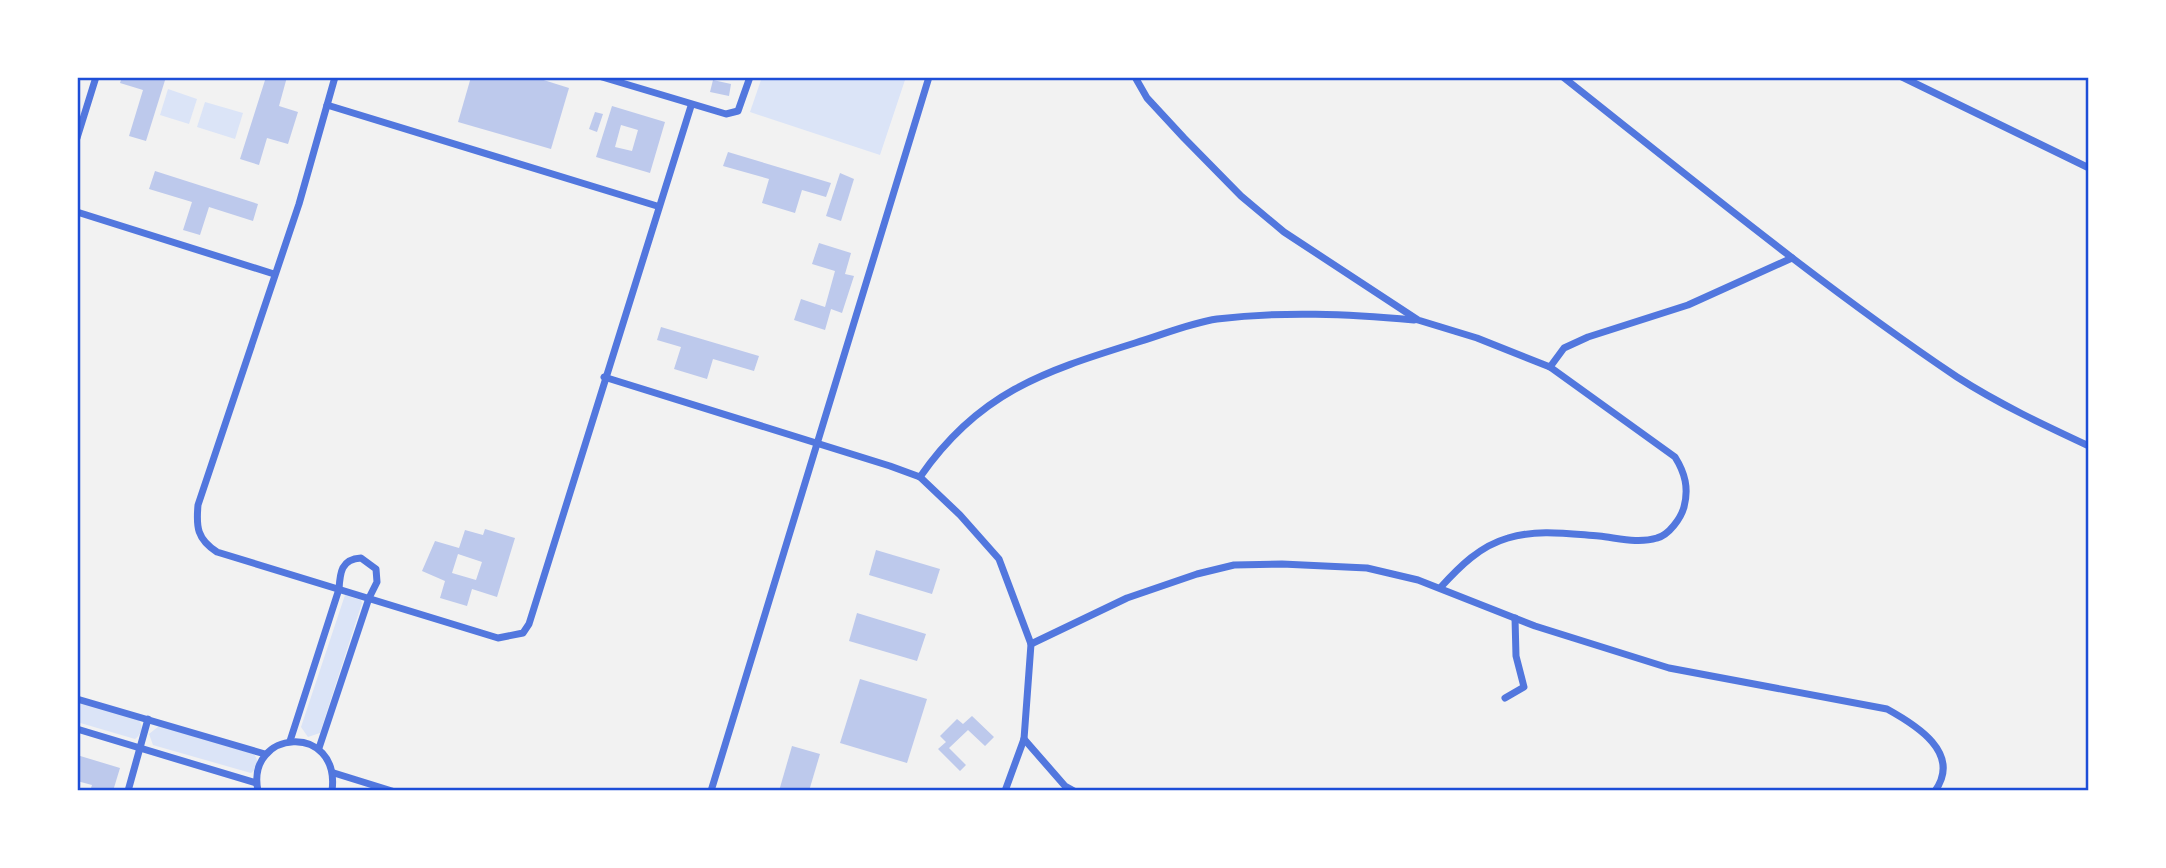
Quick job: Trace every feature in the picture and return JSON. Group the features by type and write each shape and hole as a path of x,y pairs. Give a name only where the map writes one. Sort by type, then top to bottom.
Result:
{"street":[{"path":"77,138 96,77"},
{"path":"335,77 299,204 198,505 197,526 203,543 216,552 498,638 523,633 529,624 657,206 691,106"},
{"path":"602,77 691,106 726,114 738,111 750,77"},
{"path":"711,791 929,77"},
{"path":"1135,77 1147,98 1241,196 1284,232 1418,320"},
{"path":"1563,77 1792,258 1958,377 2008,407 2089,446"},
{"path":"1902,77 2089,168"},
{"path":"327,105 657,206"},
{"path":"77,212 274,274"},
{"path":"1550,367 1564,348 1588,337 1688,305 1792,258"},
{"path":"920,477 940,448 976,414 1021,383 1079,361 1214,320 1312,313 1418,320 1477,338 1550,367 1675,457 1683,469 1688,489 1684,510 1673,527 1658,538 1633,541 1533,533 1510,537 1474,555 1440,588"},
{"path":"604,377 920,477 960,515 999,559 1031,644 1024,739 1005,791"},
{"path":"290,741 344,566 361,558 372,564 378,576 319,748"},
{"path":"1031,644 1127,598 1197,574 1234,565 1367,568 1440,588 1515,618 1669,668 1887,709 1914,723 1941,754 1944,769 1935,791"},
{"path":"1505,698 1524,687 1516,656 1515,618"},
{"path":"77,698 265,754"},
{"path":"128,791 148,719"},
{"path":"77,729 257,787 258,768 265,754 276,745 290,741 305,742 319,748 329,759 334,773 332,791"},
{"path":"1024,739 1065,786 1074,791"},
{"path":"334,773 392,791"}],"shaded area":[{"path":"762,77 906,77 880,155 750,112"},
{"path":"168,89 197,99 189,124 160,115"},
{"path":"205,102 243,113 235,139 197,127"},
{"path":"345,595 361,600 362,603 320,733 308,737 301,727"},
{"path":"77,702 138,719 141,732 135,739 77,722"},
{"path":"159,726 254,754 257,759 256,767 251,773 153,745 149,734"}],"building":[{"path":"122,77 166,77 146,141 129,136 143,90 120,83"},
{"path":"266,77 287,77 279,106 298,112 288,144 267,138 259,165 240,159"},
{"path":"471,77 534,77 569,88 551,149 458,122"},
{"path":"713,80 731,84 729,96 710,92"},
{"path":"612,106 665,122 650,173 596,157","holes":["621,125 638,130 632,151 615,147"]},
{"path":"595,112 603,114 597,132 589,129"},
{"path":"728,152 831,183 826,197 802,190 795,213 762,203 769,179 723,166"},
{"path":"155,171 258,204 253,221 209,207 200,235 183,230 192,202 149,189"},
{"path":"840,173 854,179 841,221 826,216"},
{"path":"819,243 851,253 845,274 854,276 842,313 831,309 825,330 794,320 801,299 825,307 835,271 812,264"},
{"path":"661,327 759,356 754,371 713,359 707,379 674,369 681,347 657,340"},
{"path":"485,529 515,538 497,597 472,589 467,606 440,598 445,581 422,571 435,541 459,548 465,530 483,535","holes":["458,554 482,562 476,580 452,573"]},
{"path":"876,550 940,569 932,594 869,575"},
{"path":"857,613 926,634 917,661 849,641"},
{"path":"860,679 927,699 907,763 840,743"},
{"path":"972,716 994,737 985,746 968,730 949,748 966,765 960,771 938,749 946,742 940,736 957,719 963,724"},
{"path":"792,746 820,754 809,791 779,791"},
{"path":"77,755 120,768 113,791 90,791 92,785 77,781"}]}
